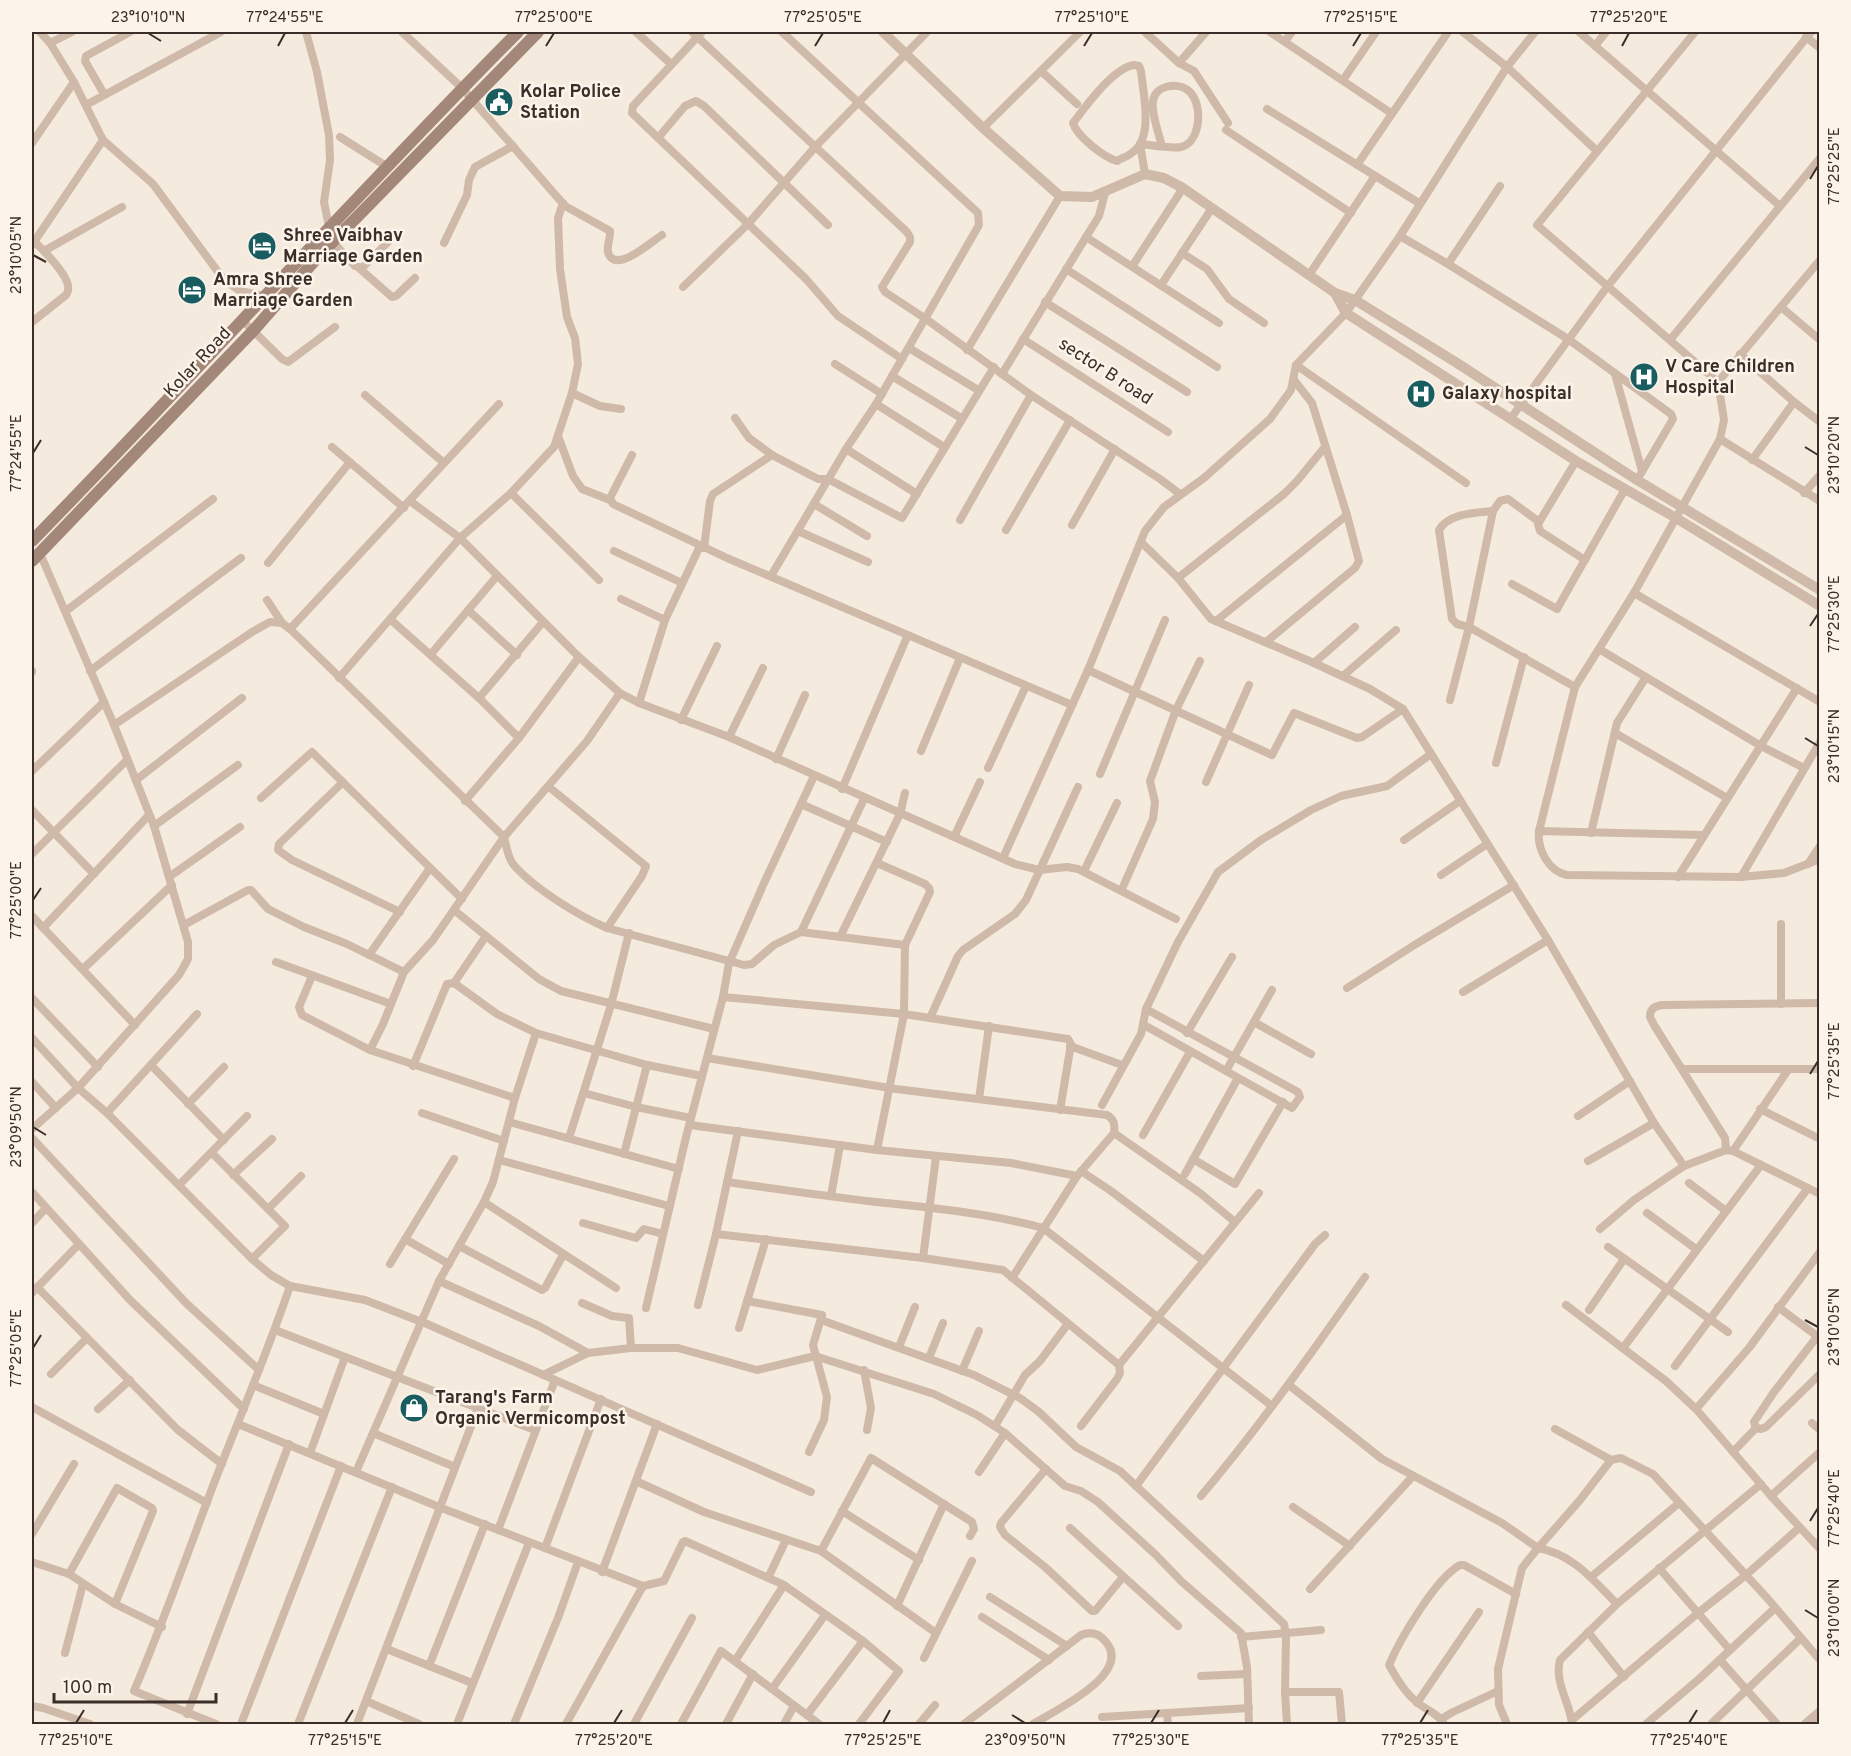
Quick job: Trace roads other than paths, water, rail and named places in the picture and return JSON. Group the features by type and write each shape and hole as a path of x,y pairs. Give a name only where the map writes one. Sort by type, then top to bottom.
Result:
{"main road":[{"name":"Kolar Road","path":"32,540 386,166 518,32"},
{"name":"Kolar Road","path":"35,557 253,331 333,242 538,32"}],"street":[{"path":"40,32 50,43 74,82 103,140 153,184 224,280 240,291 280,300"},
{"path":"50,43 72,32"},
{"path":"104,94 85,62 86,56 130,32"},
{"path":"86,105 221,32"},
{"path":"306,32 318,72 329,135 330,160 324,202 333,242 392,297 415,278"},
{"path":"402,32 462,88 563,203 577,214 610,231 607,247 609,255 617,261 623,261 662,235"},
{"path":"636,32 671,64"},
{"path":"771,576 926,319 979,225 980,219 978,213 782,32"},
{"path":"883,32 983,128 1060,196 1092,197 1145,174 1164,178 1183,188 1335,292 1355,300 1820,590"},
{"path":"683,287 748,224 816,146 927,32"},
{"path":"983,128 1080,32"},
{"path":"1144,32 1179,63 1194,71 1227,126 1351,213"},
{"path":"1179,63 1206,32"},
{"path":"1270,32 1391,113"},
{"path":"1285,41 1292,32"},
{"path":"1343,80 1376,32"},
{"path":"1356,165 1448,32"},
{"path":"1463,32 1507,67 1597,151"},
{"path":"1003,858 1088,670 1145,531 1153,519 1180,494 1204,478 1270,419 1291,390 1296,364 1346,313 1400,236 1419,202 1507,67 1535,32"},
{"path":"1579,32 1780,206"},
{"path":"1595,46 1606,32"},
{"path":"1695,32 1537,225 1718,382 1724,420 1720,439 1676,518 1634,593 1575,687 1538,842 1540,850 1560,874 1741,877 1784,873 1820,860"},
{"path":"902,359 838,316 806,279 632,113 632,109 698,33 910,237 910,242 882,287 885,292 1031,395 1180,494"},
{"path":"1511,418 1606,287 1809,34 1820,48"},
{"path":"1140,144 1134,152 1117,161 1109,159 1075,129 1073,123 1125,66 1138,66 1141,71 1146,126 1140,144 1145,174"},
{"path":"1041,70 1077,104"},
{"path":"32,143 74,82"},
{"path":"1140,144 1162,146 1182,147 1194,139 1199,122 1196,104 1189,91 1179,87 1167,85 1157,91 1152,101 1162,146"},
{"path":"658,138 685,106 696,101 704,106 828,225"},
{"path":"1267,109 1419,202"},
{"path":"340,137 386,166"},
{"path":"32,322 66,296 69,290 68,283 44,251 32,242 103,140"},
{"path":"444,243 467,195 469,180 475,167 513,146"},
{"path":"1670,340 1819,160"},
{"path":"1309,275 1375,176"},
{"path":"1448,264 1500,186"},
{"path":"1132,265 1183,188"},
{"path":"1002,374 1099,216 1105,193"},
{"path":"967,350 1060,196"},
{"path":"339,678 460,538 511,492 550,450 558,436 572,393 578,364 575,339 567,317 560,270 558,218 563,203"},
{"path":"44,251 122,207"},
{"path":"1161,285 1212,208"},
{"path":"1400,236 1568,339 1672,416 1673,419 1639,475"},
{"path":"359,268 362,268 393,237"},
{"path":"1086,237 1219,323"},
{"path":"1182,253 1208,269 1229,299 1264,323"},
{"path":"1718,382 1820,260"},
{"path":"1066,269 1217,367"},
{"path":"1335,292 1346,313 1576,461 1676,518 1820,606"},
{"path":"1045,302 1187,392"},
{"path":"1781,306 1820,340"},
{"path":"242,320 282,359 288,362 335,327"},
{"name":"sector B road","path":"1023,339 1168,432"},
{"path":"909,348 978,390"},
{"path":"1740,354 1820,422"},
{"path":"835,364 882,394"},
{"path":"1296,364 1466,483"},
{"path":"735,418 749,438 772,455 818,479 828,479 899,518 903,517 993,367"},
{"path":"1615,373 1639,475"},
{"path":"892,376 961,418"},
{"path":"1266,642 1358,565 1359,561 1312,403 1294,380"},
{"path":"572,393 600,406 621,409"},
{"path":"365,395 444,464"},
{"path":"960,520 1031,395"},
{"path":"1752,460 1794,402"},
{"path":"286,626 407,505 499,404"},
{"path":"876,404 944,447"},
{"path":"1006,530 1070,420"},
{"path":"558,436 573,476 582,489 610,500 613,504 702,547 907,637 1072,705"},
{"path":"1720,439 1820,501"},
{"path":"332,447 407,505 460,538 579,657 620,693 681,720 729,737 864,799 1015,864 1040,870 1066,867 1083,871 1122,889 1176,919"},
{"path":"1178,578 1284,494 1324,448"},
{"path":"846,449 917,494"},
{"path":"1072,525 1115,449"},
{"path":"610,500 632,455"},
{"path":"639,703 666,620 702,547 713,494 772,455"},
{"path":"1538,521 1576,461"},
{"path":"268,563 350,462"},
{"path":"1804,493 1820,475"},
{"path":"1512,584 1556,610 1626,489"},
{"path":"511,492 599,580"},
{"path":"66,611 213,499"},
{"path":"1450,700 1469,627 1493,511 1500,501 1508,499 1538,521 1540,531 1585,560"},
{"path":"814,504 867,536"},
{"path":"1493,511 1466,514 1448,522 1439,530 1452,619 1457,624 1469,627 1575,687"},
{"path":"1216,621 1347,515"},
{"path":"798,531 868,562"},
{"path":"32,540 35,557 66,611 154,826 189,942 189,959 179,975 78,1089 32,1129"},
{"path":"1142,543 1178,578 1211,619 1343,676 1385,697 1403,709 1548,940 1654,1123 1684,1166"},
{"path":"614,550 682,584"},
{"path":"90,671 241,558"},
{"path":"430,654 497,576"},
{"path":"1634,593 1820,702"},
{"path":"621,599 666,620"},
{"path":"267,600 286,626 504,837 511,862 544,891 594,922 607,928 729,963 744,965 752,964 774,945 801,932 905,945"},
{"path":"468,610 517,655"},
{"path":"391,620 479,698 519,738"},
{"path":"1100,774 1166,620"},
{"path":"479,698 543,622"},
{"path":"114,725 252,632 268,623 286,626"},
{"path":"1314,663 1355,627"},
{"path":"1343,676 1396,630"},
{"path":"843,789 907,637"},
{"path":"681,720 717,646"},
{"path":"1599,650 1761,746 1804,768"},
{"path":"465,801 519,738 579,657"},
{"path":"1496,763 1524,657"},
{"path":"921,750 960,658"},
{"path":"1122,889 1153,819 1155,802 1150,781 1176,710 1200,661"},
{"path":"729,737 763,668"},
{"path":"1088,670 1135,694 1176,710 1272,755 1294,713 1357,738 1362,737 1403,709"},
{"path":"1591,833 1617,723 1646,676"},
{"path":"1206,782 1250,685"},
{"path":"988,768 1026,686"},
{"path":"1678,877 1797,688"},
{"path":"370,1050 404,972 432,940 504,837 587,741 620,693"},
{"path":"776,759 805,695"},
{"path":"136,780 243,698"},
{"path":"32,771 104,702"},
{"path":"1615,734 1727,798"},
{"path":"1741,877 1820,741"},
{"path":"261,798 312,752 462,899"},
{"path":"1102,1105 1144,1025 1146,1009 1188,925 1218,872 1261,840 1311,810 1341,796 1387,786 1431,754"},
{"path":"32,854 127,760"},
{"path":"154,826 238,765"},
{"path":"646,1308 690,1121 723,997 729,963 814,776"},
{"path":"343,782 279,844 278,850 292,860 400,912"},
{"path":"954,837 980,782"},
{"path":"549,787 646,866 642,876 607,928"},
{"path":"930,1018 958,956 963,950 1015,914 1026,900 1078,787"},
{"path":"840,937 900,814 905,793"},
{"path":"801,932 864,799"},
{"path":"1404,840 1460,801"},
{"path":"1083,871 1117,803"},
{"path":"801,804 887,842"},
{"path":"32,810 94,874"},
{"path":"43,928 149,815"},
{"path":"83,969 170,881 240,827"},
{"path":"1539,831 1703,835"},
{"path":"1441,875 1487,844"},
{"path":"1808,864 1820,846"},
{"path":"877,863 925,884 930,892 905,945 904,1014 878,1150"},
{"path":"369,955 430,868"},
{"path":"1347,988 1514,885"},
{"path":"184,925 251,890 271,910 404,972"},
{"path":"454,910 546,983 561,991 714,1029"},
{"path":"32,916 135,1025"},
{"path":"1781,924 1781,1004"},
{"path":"569,1138 611,1005 629,933"},
{"path":"454,983 486,936"},
{"path":"1463,992 1548,940"},
{"path":"1187,1033 1232,957"},
{"path":"276,962 390,1004"},
{"path":"312,976 299,1007 302,1015 370,1050 515,1098"},
{"path":"413,1066 447,984 454,983 497,1014 536,1033 647,1065 702,1076"},
{"path":"1226,1071 1272,990"},
{"path":"723,997 904,1014 1068,1039 1070,1046 1060,1110"},
{"path":"32,998 98,1067"},
{"path":"1820,1003 1656,1006 1650,1013 1650,1017 1725,1138 1730,1150 1820,1194"},
{"path":"1144,1025 1292,1108 1300,1095 1146,1009"},
{"path":"107,1113 197,1014"},
{"path":"1254,1022 1311,1054"},
{"path":"980,1099 989,1026"},
{"path":"356,1472 439,1281 493,1182 515,1098 536,1033"},
{"path":"32,1038 78,1089 107,1113 252,1259 271,1275 290,1286 365,1300 421,1321 811,1492"},
{"path":"1070,1046 1122,1065"},
{"path":"1143,1135 1190,1052"},
{"path":"707,1058 890,1088 1112,1117 1115,1124 1114,1132 1079,1174 1012,1278"},
{"path":"151,1065 224,1140"},
{"path":"624,1154 647,1065"},
{"path":"188,1104 224,1067"},
{"path":"1682,1069 1820,1069"},
{"path":"1600,1229 1634,1200 1684,1166 1730,1150 1788,1070"},
{"path":"1185,1174 1238,1078"},
{"path":"1578,1116 1630,1081"},
{"path":"32,1082 56,1108"},
{"path":"584,1093 738,1131 878,1150 1011,1162 1079,1174 1111,1191 1204,1261"},
{"path":"1193,1160 1235,1184 1283,1102"},
{"path":"1760,1109 1820,1139"},
{"path":"422,1113 504,1141"},
{"path":"180,1185 247,1116"},
{"path":"509,1122 679,1169"},
{"path":"1588,1161 1654,1123"},
{"path":"698,1305 738,1131"},
{"path":"1114,1132 1200,1193 1235,1222"},
{"path":"32,1138 186,1303 259,1370"},
{"path":"233,1175 272,1139"},
{"path":"831,1196 840,1145"},
{"path":"212,1152 285,1226 252,1259"},
{"path":"923,1258 936,1156"},
{"path":"390,1264 454,1159"},
{"path":"499,1160 669,1206"},
{"path":"1623,1348 1761,1165"},
{"path":"268,1209 302,1176"},
{"path":"727,1182 1006,1218 1043,1228 1272,1406"},
{"path":"1689,1184 1726,1210"},
{"path":"1675,1366 1708,1318 1808,1188"},
{"path":"32,1192 130,1300 244,1409"},
{"path":"1119,1365 1259,1193"},
{"path":"484,1202 616,1288"},
{"path":"32,1223 46,1208"},
{"path":"1647,1213 1696,1249"},
{"path":"583,1223 636,1238 644,1229 663,1234"},
{"path":"716,1234 923,1258 1003,1270 1067,1325 1119,1365 1120,1373 1117,1379 1081,1426"},
{"path":"1136,1486 1315,1244 1325,1235"},
{"path":"405,1239 449,1264"},
{"path":"739,1328 766,1239"},
{"path":"79,1244 34,1290 87,1338 178,1430 222,1464"},
{"path":"459,1246 542,1290 563,1255"},
{"path":"1608,1247 1728,1332"},
{"path":"1696,1409 1749,1348 1820,1252"},
{"path":"1589,1310 1624,1258"},
{"path":"1201,1496 1233,1459 1289,1385 1365,1277"},
{"path":"439,1281 539,1326 588,1353"},
{"path":"216,1725 134,1691 162,1627 290,1286"},
{"path":"747,1301 820,1314 821,1320 813,1345 827,1397 824,1420 809,1452"},
{"path":"582,1303 612,1316 629,1318 631,1348"},
{"path":"1566,1305 1666,1381 1696,1409 1820,1549"},
{"path":"899,1347 915,1307"},
{"path":"1756,1428 1755,1422 1774,1392 1819,1335 1778,1307"},
{"path":"821,1320 929,1358 1014,1395 1039,1412 1076,1447 1110,1465 1136,1486 1282,1622 1286,1634 1287,1725"},
{"path":"929,1358 943,1323"},
{"path":"995,1426 1025,1375 1040,1361 1067,1325"},
{"path":"275,1330 535,1430"},
{"path":"962,1371 979,1331"},
{"path":"51,1374 87,1338"},
{"path":"543,1375 588,1353 631,1348 678,1348 757,1370 815,1356 934,1394 995,1426 1065,1486 1081,1491 1098,1503 1156,1555 1182,1582 1241,1633 1247,1674 1250,1725"},
{"path":"310,1453 345,1357"},
{"path":"864,1370 871,1408 867,1430"},
{"path":"1756,1428 1766,1427 1820,1374"},
{"path":"98,1409 130,1380"},
{"path":"498,1530 555,1380"},
{"path":"1289,1385 1382,1459 1502,1523 1538,1548 1551,1551 1575,1563 1592,1577 1617,1604"},
{"path":"253,1386 324,1414"},
{"path":"545,1548 601,1399"},
{"path":"32,1407 207,1503"},
{"path":"357,1725 478,1408"},
{"path":"1812,1423 1820,1430"},
{"path":"238,1424 439,1507 643,1586 664,1581 685,1541 784,1585 863,1641 899,1671 859,1725"},
{"path":"602,1572 657,1424"},
{"path":"1733,1452 1756,1428"},
{"path":"1555,1430 1611,1460 1621,1458 1653,1474 1678,1503 1682,1503 1820,1660"},
{"path":"373,1433 455,1467"},
{"path":"978,1472 1005,1433"},
{"path":"187,1714 288,1444"},
{"path":"1771,1496 1820,1452"},
{"path":"821,1551 871,1458 972,1522 974,1529 970,1536"},
{"path":"1507,1725 1499,1705 1498,1669 1522,1568 1611,1460"},
{"path":"32,1534 74,1464"},
{"path":"241,1725 341,1466"},
{"path":"1046,1469 1001,1523 1000,1527 1005,1535 1092,1611 1095,1611 1124,1577"},
{"path":"1310,1589 1413,1476"},
{"path":"636,1481 704,1512 821,1551 936,1633"},
{"path":"1761,1484 1617,1604 1560,1660 1557,1668 1559,1683 1572,1722 1799,1528"},
{"path":"298,1725 392,1487"},
{"path":"69,1574 117,1488 152,1508 153,1511 114,1604"},
{"path":"1592,1577 1678,1503"},
{"path":"897,1605 944,1504"},
{"path":"1293,1507 1350,1546"},
{"path":"842,1511 919,1560"},
{"path":"429,1666 485,1524"},
{"path":"1070,1528 1178,1626"},
{"path":"768,1578 786,1540"},
{"path":"457,1725 529,1543"},
{"path":"924,1658 972,1561"},
{"path":"32,1562 69,1574 114,1604 162,1627"},
{"path":"514,1725 558,1618 578,1562"},
{"path":"1498,1691 1453,1712 1442,1722 1417,1703 1402,1687 1389,1665 1397,1646 1441,1581 1456,1567 1464,1565 1516,1594"},
{"path":"1659,1568 1730,1650"},
{"path":"65,1653 83,1584"},
{"path":"735,1661 784,1585"},
{"path":"567,1725 643,1586"},
{"path":"990,1597 1067,1646"},
{"path":"1646,1725 1774,1609"},
{"path":"1417,1703 1479,1612"},
{"path":"772,1689 825,1615"},
{"path":"982,1617 1049,1660"},
{"path":"634,1725 692,1618"},
{"path":"1241,1638 1321,1630"},
{"path":"1588,1632 1624,1677"},
{"path":"964,1725 1067,1646 1087,1633 1100,1635 1109,1646 1112,1656 1111,1664 1097,1683 1033,1725"},
{"path":"1712,1723 1800,1639"},
{"path":"807,1715 863,1641"},
{"path":"387,1648 472,1683"},
{"path":"681,1725 720,1652 723,1651 819,1725"},
{"path":"1720,1659 1777,1725"},
{"path":"726,1725 753,1674"},
{"path":"1201,1676 1247,1674"},
{"path":"1285,1692 1339,1692 1342,1725"},
{"path":"366,1701 419,1725"},
{"path":"784,1725 794,1706"},
{"path":"919,1725 935,1706"},
{"path":"32,1707 90,1725"},
{"path":"1102,1717 1249,1708"},
{"path":"1806,1725 1820,1712"},
{"path":"1167,1713 1168,1725"},
{"path":"68,1725 76,1719"},
{"path":"194,1725 204,1721"}],"place":[{"name":"Kolar Police Station","path":"499,102"},
{"name":"Shree Vaibhav Marriage Garden","path":"262,246"},
{"name":"Amra Shree Marriage Garden","path":"192,290"},
{"name":"V Care Children Hospital","path":"1644,377"},
{"name":"Galaxy hospital","path":"1421,394"},
{"name":"Tarang's Farm Organic Vermicompost","path":"414,1408"}]}
